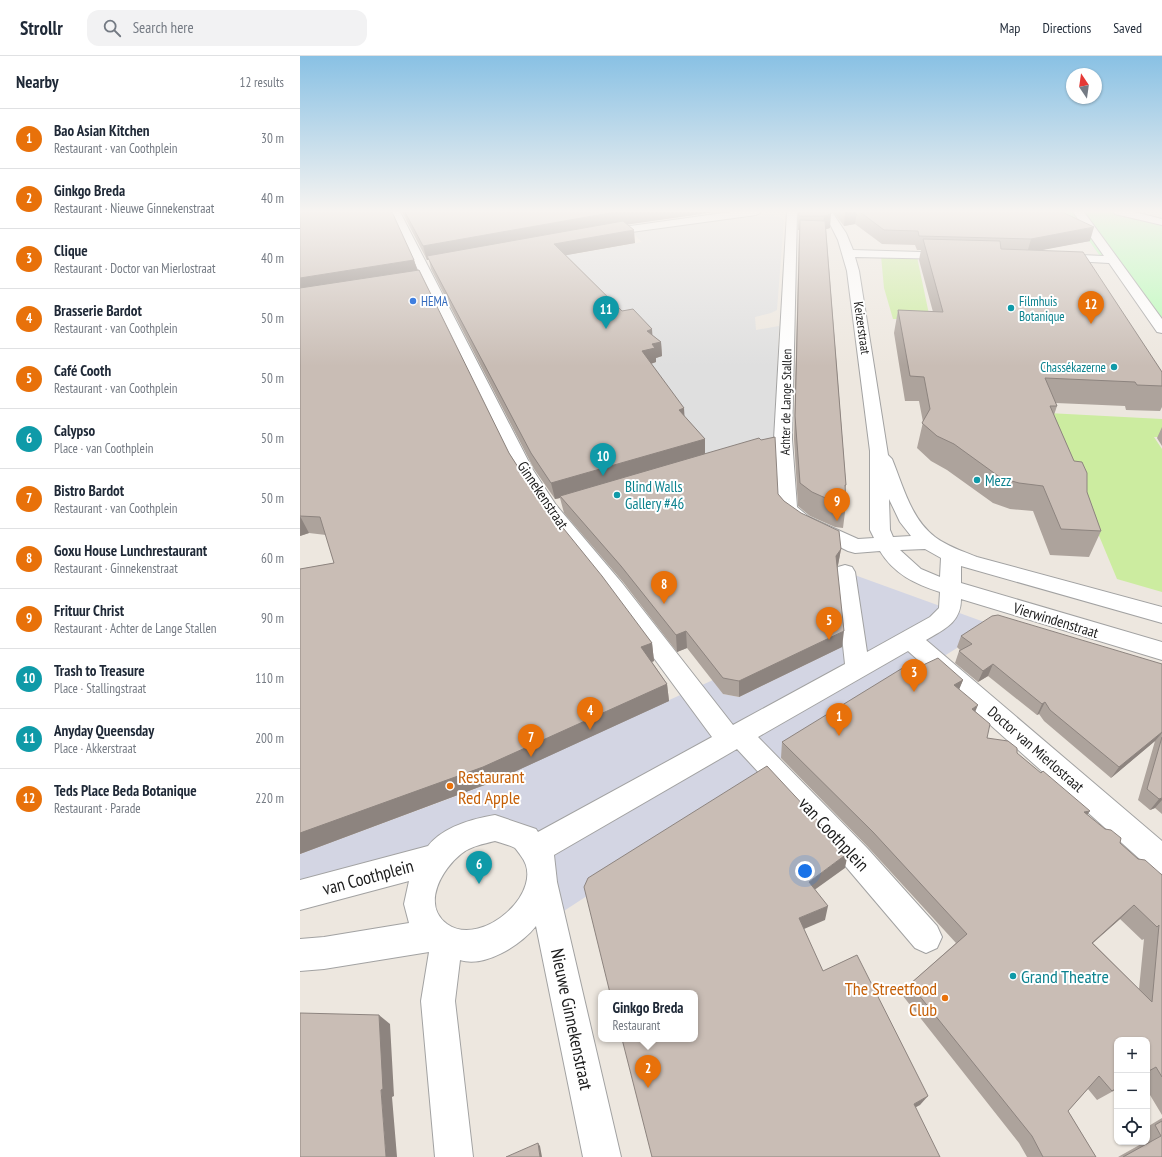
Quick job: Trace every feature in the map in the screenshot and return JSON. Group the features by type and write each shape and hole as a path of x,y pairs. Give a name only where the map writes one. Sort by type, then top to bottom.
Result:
{"street":[{"name":"Ginnekenstraat","path":"421,263 524,470 549,510 734,737"},
{"name":"Achter de Lange Stallen","path":"793,263 776,441 788,509 802,521 856,546 890,551"},
{"name":"Keizerstraat","path":"852,263 879,451 880,530 890,551"},
{"path":"1078,263 1083,272"},
{"path":"1113,263 1162,329"},
{"name":"Keizerstraat","path":"879,451 910,522 916,531 929,542"},
{"path":"549,510 567,504"},
{"path":"890,551 929,542 951,555 1162,615"},
{"name":"Vierwindenstraat","path":"890,551 914,574 928,580 1162,651"},
{"path":"300,955 440,939 466,947 487,943 507,934 523,920 535,903 542,882 542,868 536,849 938,623 950,610 951,555"},
{"path":"845,572 857,668"},
{"name":"Doctor van Mierlostraat","path":"910,639 1162,860"},
{"name":"van Coothplein","path":"734,737 857,858 926,937"},
{"name":"van Coothplein","path":"440,939 424,923 420,908 420,892 426,875 436,858 449,846 464,836 495,828 509,830 522,836 536,849"},
{"name":"van Coothplein","path":"300,895 376,876 436,858"},
{"name":"Nieuwe Ginnekenstraat","path":"542,882 602,1157"},
{"path":"440,939 438,1001 454,1157"}],"green space":[{"path":"882,263 918,263 930,319 893,319 884,288"},
{"path":"1112,263 1162,263 1162,319 1127,272"},
{"path":"1048,413 1162,419 1162,437 1154,437 1162,449 1162,592 1117,579"}],"shaded area":[{"path":"781,263 777,310 755,317 756,330 779,326 774,437 770,440 705,455 643,366 656,362 528,264"},
{"path":"838,569 998,627 957,648 779,759 593,892 550,920 509,830 300,895 300,854 475,789 713,680 723,694 739,697 844,646"}],"building":[{"path":"300,263 393,263 300,278"},
{"path":"431,263 574,263 622,311 633,309 652,329 647,331 661,342 652,344 655,348 642,351 684,408 679,410 705,439 551,483 531,453"},
{"path":"799,263 828,263 846,485 846,504 839,504 812,492 800,483 795,416"},
{"path":"930,263 1090,263 1162,372 1162,386 1137,385 1135,382 1045,378 1057,406 1050,406 1074,461 1082,462 1087,473 1087,492 1101,531 1061,529 1043,486 1019,483 1001,478 954,444 937,436 922,423 930,409 924,377 910,376 898,310 943,312"},
{"path":"419,270 509,453 534,492 602,576 652,643 641,647 667,684 483,767 300,833 300,569 334,563 320,517 300,516 300,288"},
{"path":"775,437 778,494 784,501 801,513 839,531 841,549 836,556 844,631 739,681 723,678 686,631 676,635 621,566 560,496 759,438 761,440"},
{"path":"998,615 1162,664 1162,732 1119,767 1050,710 1045,702 1042,704 993,664 983,671 959,651 972,644 961,636 992,616"},
{"path":"938,658 963,680 954,685 978,705 972,709 990,724 987,738 1008,741 1017,748 1017,753 1041,773 1043,771 1090,811 1084,812 1105,829 1111,830 1121,838 1120,843 1138,859 1145,860 1162,875 1162,1077 1156,1067 1150,1070 1150,1037 1114,1037 1114,1090 1112,1091 1099,1076 1068,1111 1096,1157 1043,1157 1032,1136 910,984 967,934 873,832 782,742 914,661 921,666","holes":["1134,905 1157,927 1159,925 1152,1002 1092,943"]},
{"path":"1162,737 1162,798 1159,799 1147,789"},
{"path":"767,766 848,853 809,882 828,906 799,918 823,971 857,955 928,1096 914,1104 940,1157 652,1157 623,1042 698,1042 698,990 609,990 584,887 588,878"},
{"path":"300,1013 379,1015 383,1089 381,1090 386,1157 300,1157"},
{"path":"1162,1121 1162,1157 1123,1157 1145,1145 1150,1145 1150,1142 1161,1136 1155,1125"},
{"path":"538,1143 540,1157 506,1157"}],"place":[{"name":"HEMA","path":"413,301"},
{"name":"Filmhuis Botanique","path":"1011,308"},
{"name":"Teds Place Beda Botanique","path":"1091,324"},
{"name":"Anyday Queensday","path":"606,329"},
{"name":"Chassékazerne","path":"1114,367"},
{"name":"Trash to Treasure","path":"603,476"},
{"name":"Mezz","path":"977,480"},
{"name":"Blind Walls Gallery #46","path":"617,495"},
{"name":"Frituur Christ","path":"837,521"},
{"name":"Goxu House Lunchrestaurant","path":"664,604"},
{"name":"Café Cooth","path":"829,640"},
{"name":"Clique","path":"914,692"},
{"name":"Brasserie Bardot","path":"590,730"},
{"name":"Bao Asian Kitchen","path":"839,736"},
{"name":"Bistro Bardot","path":"531,757"},
{"name":"Restaurant Red Apple","path":"450,786"},
{"name":"Calypso","path":"479,884"},
{"name":"Grand Theatre","path":"1013,976"},
{"name":"The Streetfood Club","path":"945,998"},
{"name":"Ginkgo Breda","path":"648,1088"}]}
